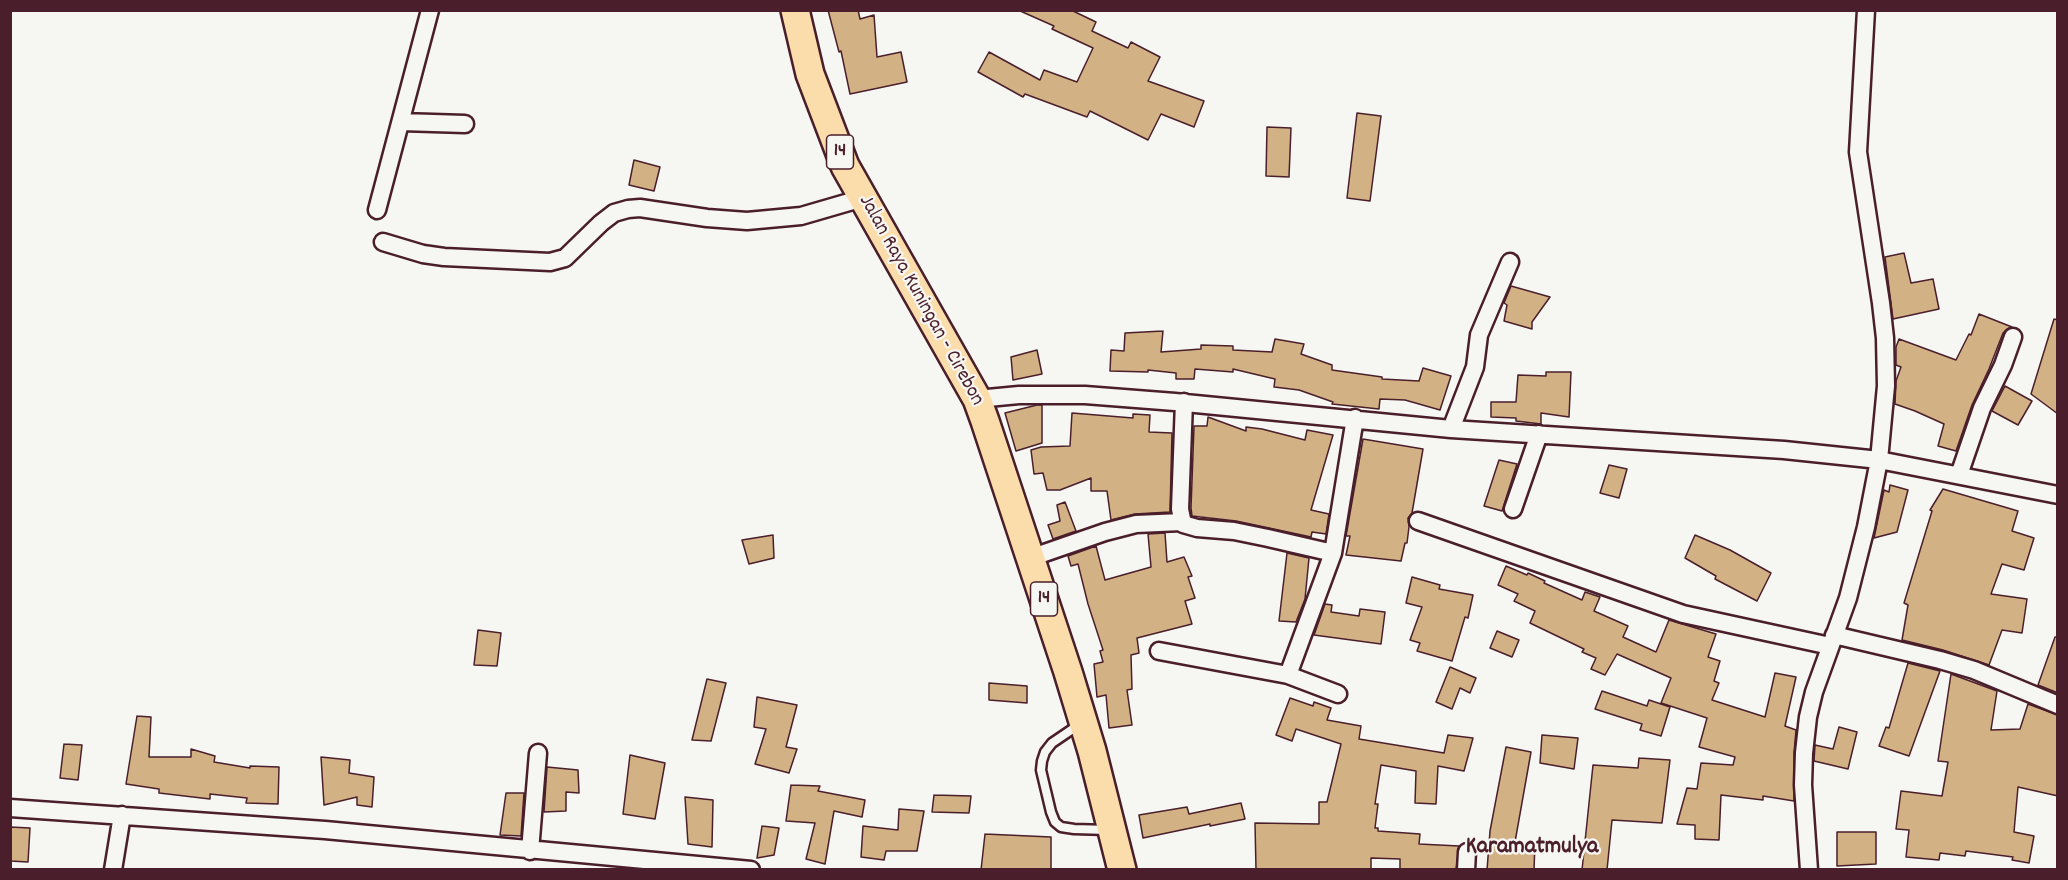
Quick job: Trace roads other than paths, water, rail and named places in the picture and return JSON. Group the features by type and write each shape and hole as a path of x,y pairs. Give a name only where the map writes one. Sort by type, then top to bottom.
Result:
{"highway":[{"name":"Jalan Raya Kuningan - Cirebon","path":"795,10 810,74 845,166 977,399 1083,722 1122,870"}],"street":[{"path":"377,210 430,10"},
{"path":"1809,870 1803,785 1804,753 1814,692 1848,598 1866,527 1879,460 1886,386 1885,338 1858,152 1866,10"},
{"path":"401,122 465,124"},
{"path":"382,242 444,258 550,262 565,258 601,223 614,213 628,209 640,208 707,218 747,221 801,216 863,198"},
{"path":"1450,429 1475,367 1479,335 1510,262"},
{"path":"1959,475 1982,408 2004,364 2013,337"},
{"path":"977,399 1019,395 1085,395 1184,402 1450,429 1784,450 1879,460 2058,495"},
{"path":"1182,522 1180,509 1184,402"},
{"path":"1288,675 1333,553 1355,418"},
{"path":"1514,509 1539,434"},
{"path":"1418,521 1683,614 1940,660 1974,670 2058,705"},
{"path":"1030,558 1082,538 1119,528 1136,524 1182,522 1197,528 1234,531 1333,553"},
{"path":"1159,651 1288,675 1338,694"},
{"path":"530,851 538,753"},
{"path":"10,808 325,830 751,870"},
{"path":"113,870 122,815"},
{"path":"1466,870 1467,852"}],"lane":[{"path":"1083,722 1052,743 1045,752 1041,770 1051,812 1055,822 1061,827 1074,830 1112,830"}],"district":[{"name":"Karamatmulya","path":"1532,849"}]}
